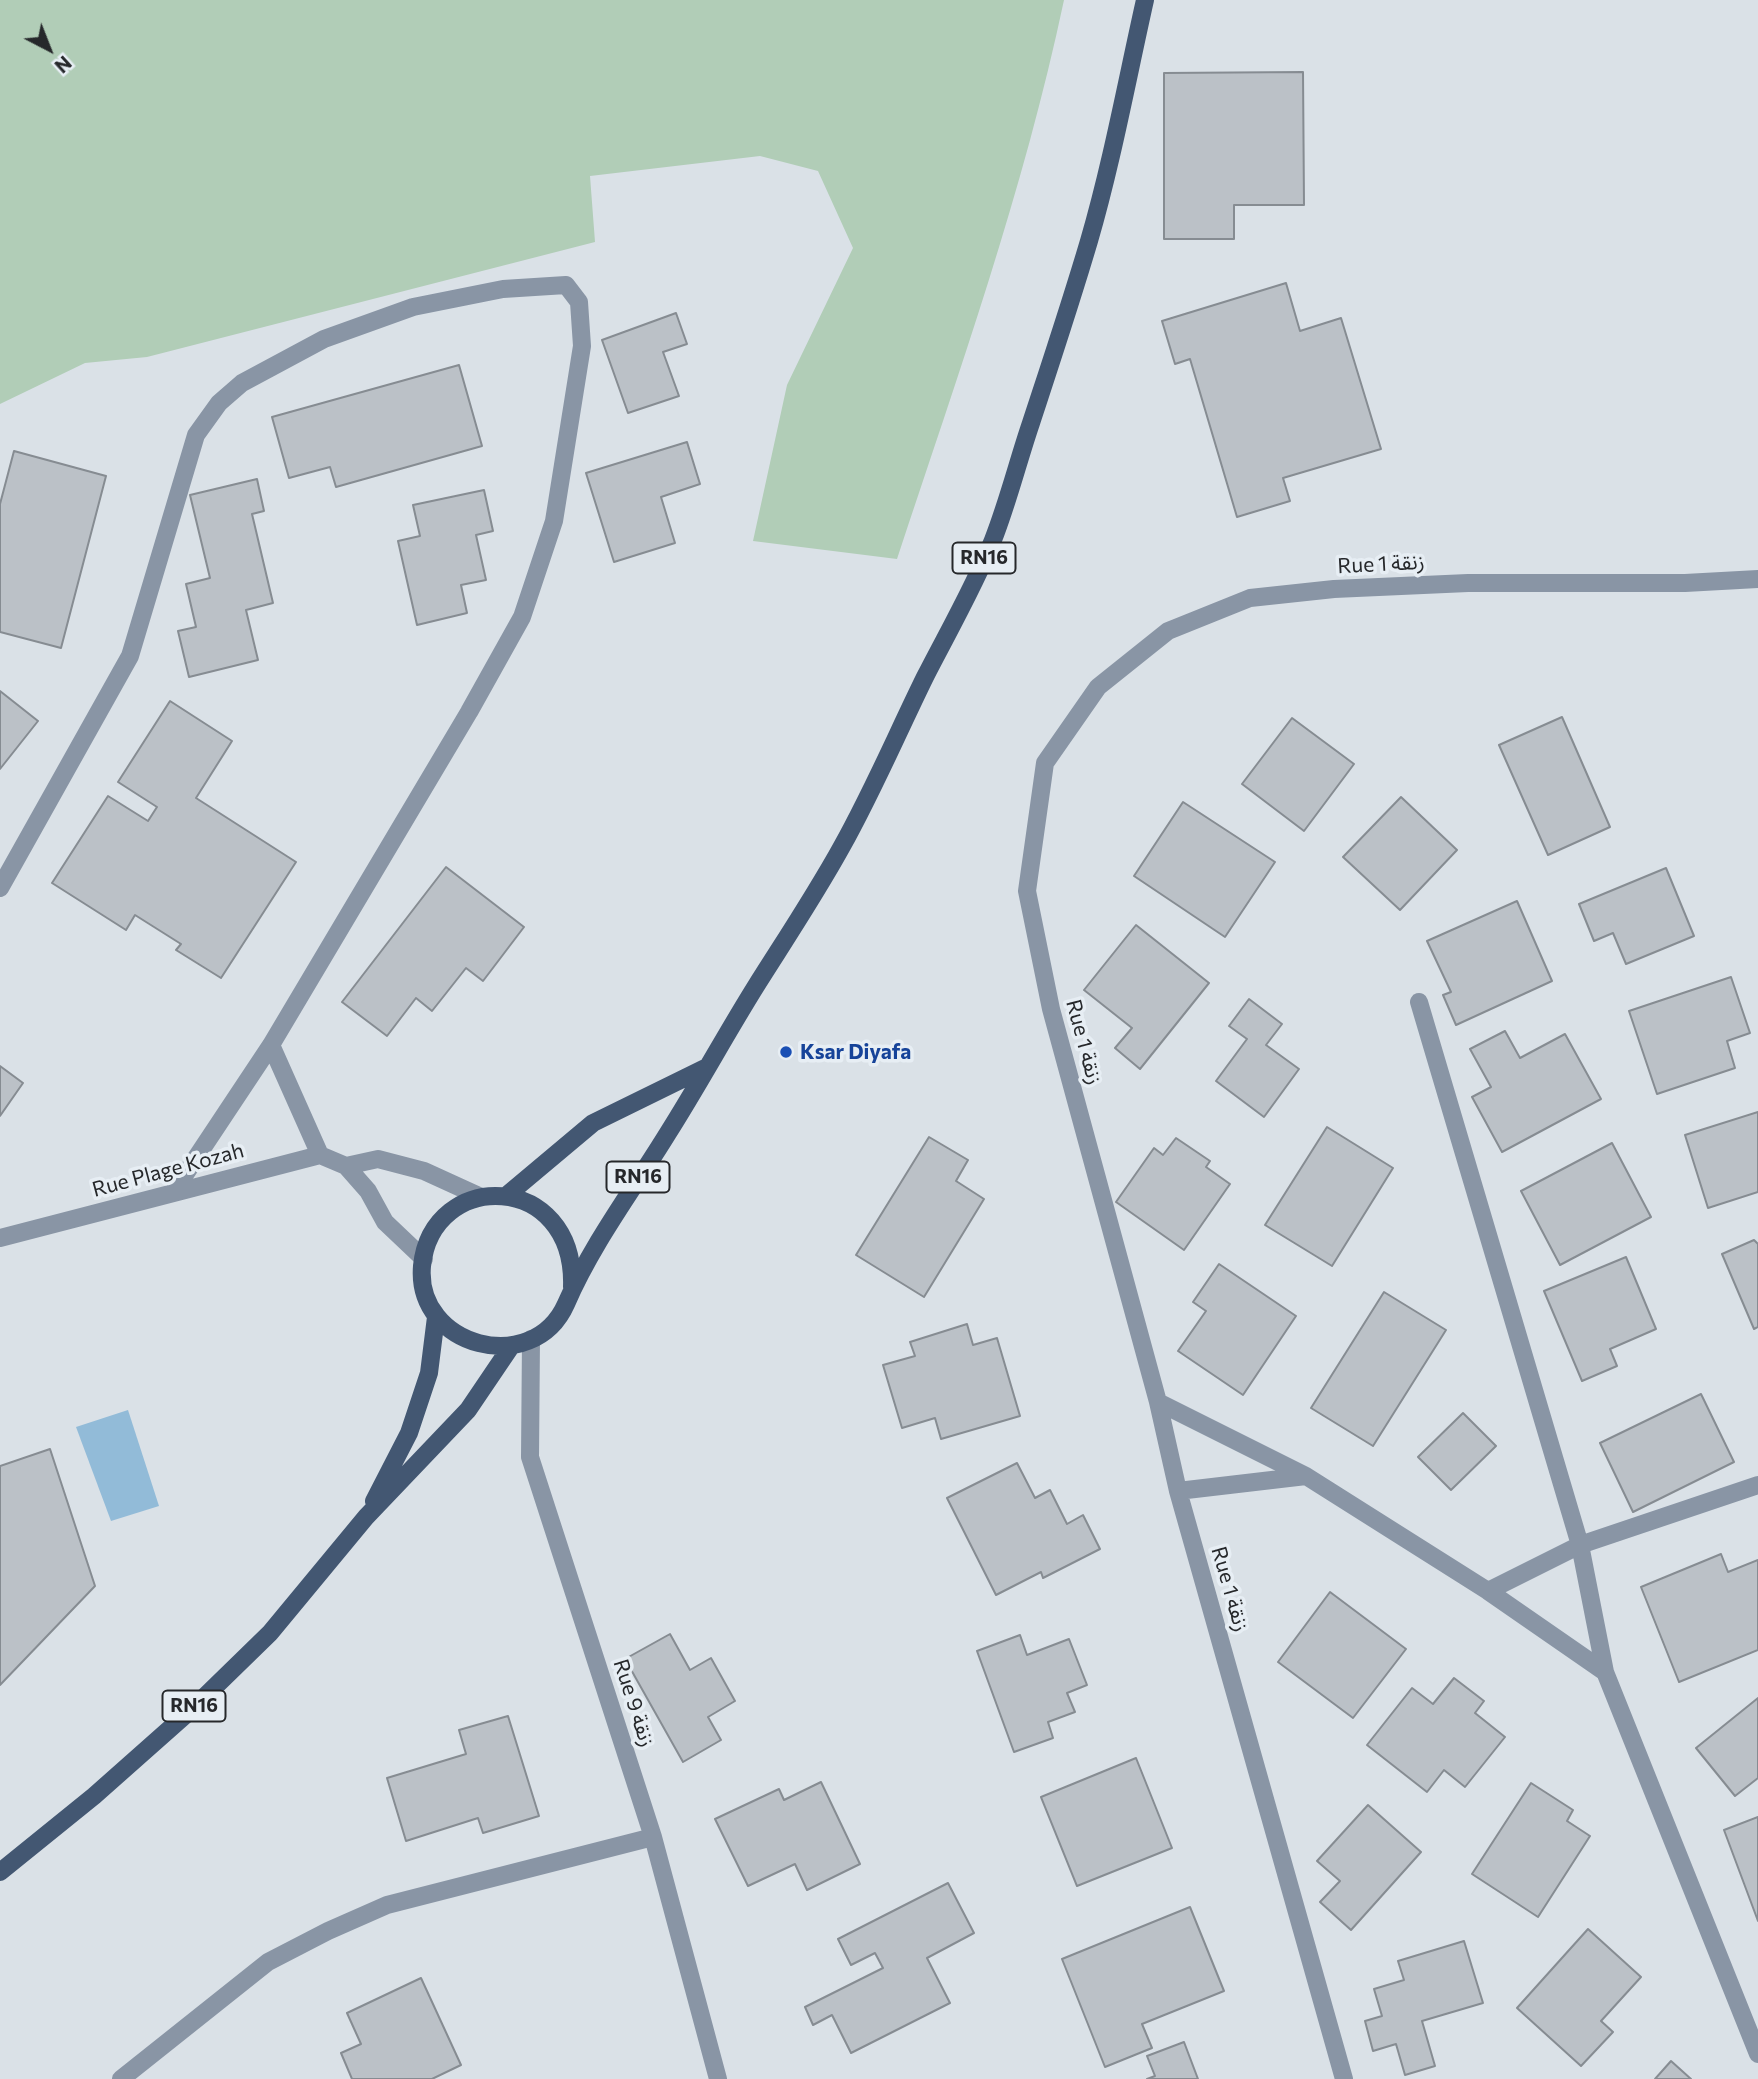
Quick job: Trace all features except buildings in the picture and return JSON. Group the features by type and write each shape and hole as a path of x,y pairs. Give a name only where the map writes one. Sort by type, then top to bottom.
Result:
{"main road":[{"name":"RN16","path":"572,1287 573,1265 567,1244 551,1217 531,1203 506,1196 481,1197 458,1207 439,1223 426,1245 422,1269 425,1294 436,1317 454,1334 477,1345 512,1345 531,1339 548,1329 564,1310 572,1287 841,848 993,540 1090,237 1146,0"},
{"path":"506,1196 593,1123 705,1068"},
{"name":"RN16","path":"366,1517 409,1433 429,1373 436,1317"},
{"name":"RN16","path":"0,1872 94,1796 191,1710 270,1633 366,1517 467,1410 512,1345"}],"street":[{"path":"0,888 130,656 196,435 219,403 242,383 324,339 413,307 503,289 566,285 579,302 582,346 554,521 537,580 522,617 469,712 271,1045 174,1191"},
{"name":"Rue 1 زنقة","path":"1344,2079 1178,1491 1158,1402 1051,1009 1027,891 1045,764 1098,687 1168,631 1250,598 1334,589 1468,583 1685,583 1758,579"},
{"path":"1419,1002 1580,1545 1605,1672 1758,2054"},
{"path":"271,1045 320,1155 346,1166 368,1191 385,1222 424,1259"},
{"name":"Rue Plage Kozah","path":"0,1238 320,1155"},
{"path":"346,1166 378,1159 424,1171 481,1197"},
{"name":"Rue 9 زنقة","path":"531,1339 530,1457 653,1836 718,2079"},
{"path":"1158,1402 1306,1476 1488,1591 1605,1672"},
{"path":"1178,1491 1306,1476"},
{"path":"1488,1591 1580,1545 1758,1485"},
{"path":"121,2079 268,1962 328,1931 387,1905 653,1836"}],"green space":[{"path":"0,0 1064,0 1030,142 1010,212 897,559 753,541 787,385 853,248 818,171 760,156 590,176 595,242 147,357 85,363 0,404"}],"water":[{"path":"128,1410 159,1506 111,1521 76,1427"}],"place":[{"name":"Ksar Diyafa","path":"786,1052"}]}
